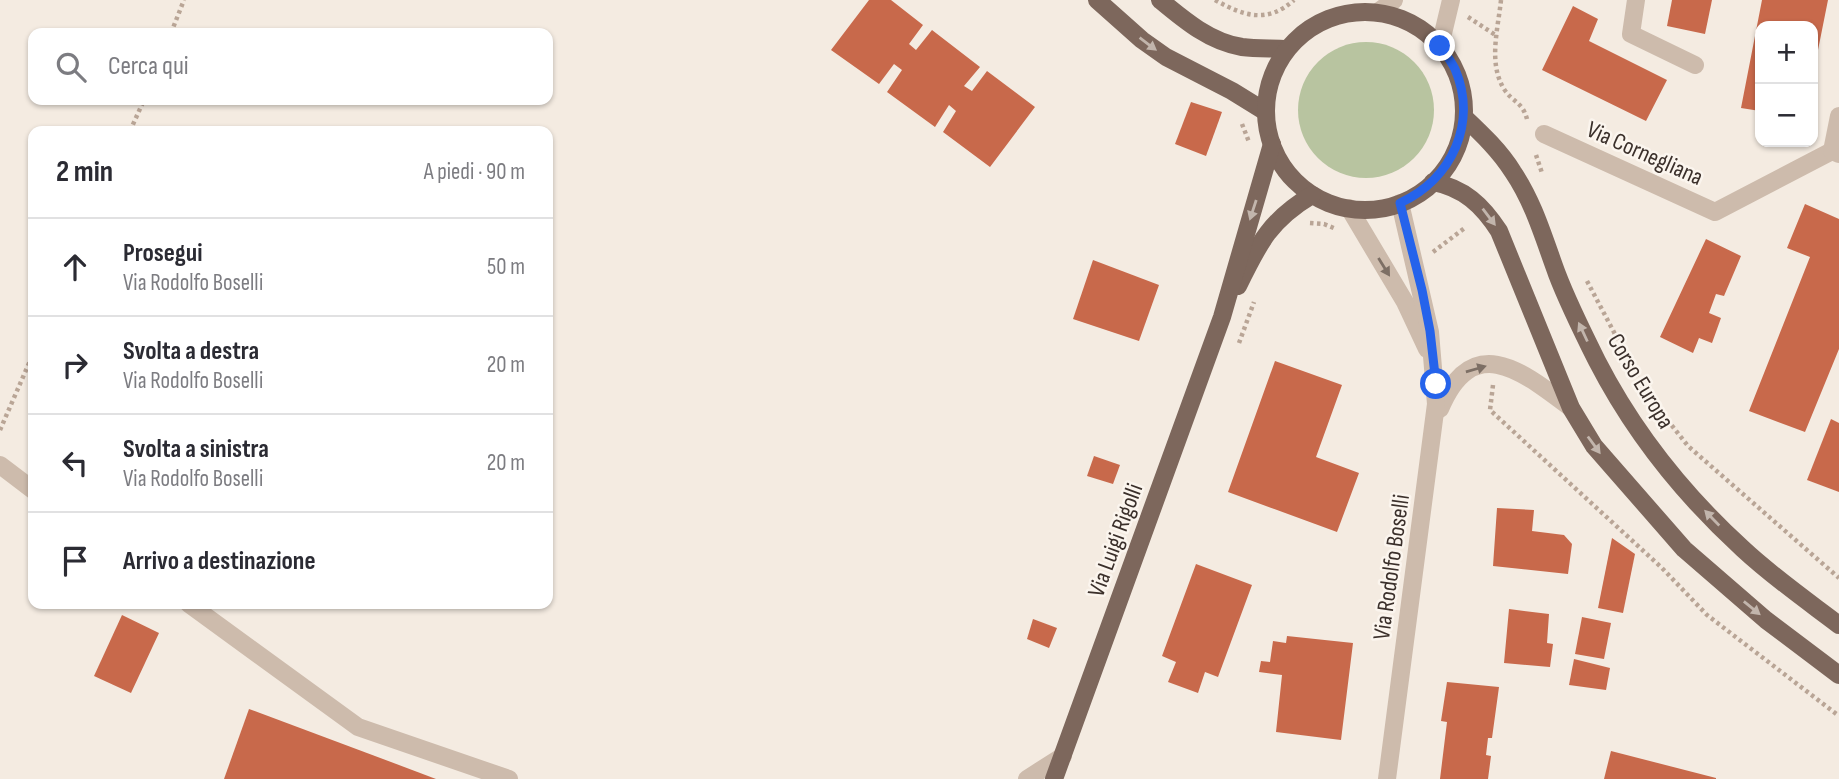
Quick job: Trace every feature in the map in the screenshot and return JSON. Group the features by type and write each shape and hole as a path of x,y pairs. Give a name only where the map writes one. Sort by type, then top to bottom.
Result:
{"main road":[{"path":"1097,0 1142,40 1166,57 1266,112"},
{"path":"1160,0 1199,31 1217,39 1241,47 1287,49"},
{"path":"1378,12 1402,18 1423,30 1440,46 1454,67 1462,91 1464,117 1459,141 1449,163 1433,182 1400,203 1375,209 1349,208 1312,195 1295,181 1281,164 1272,144 1266,112 1268,89 1287,49 1312,26 1344,13 1378,12"},
{"name":"Corso Europa","path":"1464,117 1498,151 1521,183 1540,225 1558,277 1597,360 1620,402 1651,446 1699,503 1742,548 1780,581 1839,625"},
{"name":"Via Luigi Rigolli","path":"1054,779 1222,317 1272,144"},
{"path":"1433,182 1454,188 1474,200 1486,211 1499,231 1571,408 1594,446 1684,549 1766,620 1839,675"},
{"name":"Via Luigi Rigolli","path":"1222,317 1261,240 1287,212 1312,195"}],"street":[{"path":"1378,12 1394,0"},
{"path":"1636,0 1631,34 1695,65"},
{"path":"1440,46 1455,5"},
{"path":"1836,153 1839,116"},
{"name":"Via Cornegliana","path":"1536,136 1715,212 1836,153"},
{"name":"Via Rodolfo Boselli","path":"1387,779 1436,419 1436,384 1430,331 1400,203"},
{"name":"Via Rodolfo Boselli","path":"1349,208 1405,302 1433,362"},
{"path":"1436,419 1454,381 1470,368 1480,366 1497,365 1528,376 1571,408"},
{"path":"0,465 28,486"},
{"path":"196,609 358,727 509,779"},
{"path":"1027,779 1063,756"}],"path":[{"path":"173,28 184,0"},
{"path":"1215,0 1252,17 1287,7 1294,0"},
{"path":"1501,0 1495,62 1498,77 1506,91 1524,107 1536,136 1540,168 1545,180"},
{"path":"1455,5 1497,36"},
{"path":"132,126 142,105"},
{"path":"1302,224 1324,224 1340,232"},
{"path":"1429,256 1466,228"},
{"path":"1582,272 1646,393 1664,419 1688,446 1839,578"},
{"path":"0,430 28,366"},
{"path":"1493,384 1490,410 1662,568 1707,615 1839,716"}],"green space":[{"path":"1366,42 1392,48 1414,62 1428,84 1434,110 1428,136 1414,158 1392,172 1366,178 1340,172 1318,158 1304,136 1298,110 1304,84 1318,62 1340,48"}],"building":[{"path":"869,0 891,0 923,25 909,44 916,50 932,30 980,67 964,86 972,91 987,71 1035,107 990,167 943,132 956,111 949,105 935,127 887,92 902,70 894,64 879,84 831,50"},
{"path":"1672,0 1712,0 1705,34 1667,26"},
{"path":"1762,0 1828,0 1818,50 1818,21 1758,21"},
{"path":"1573,6 1598,19 1589,41 1667,80 1646,121 1542,70"},
{"path":"1755,36 1755,110 1741,108"},
{"path":"1191,102 1222,112 1206,156 1175,144"},
{"path":"1805,204 1839,219 1839,349 1805,432 1749,411 1810,257 1787,248"},
{"path":"1706,239 1741,256 1724,296 1716,294 1709,313 1721,318 1712,343 1699,338 1693,353 1660,337"},
{"path":"1093,260 1159,285 1139,341 1073,319"},
{"path":"1275,361 1342,385 1316,457 1359,473 1337,532 1228,492"},
{"path":"1831,419 1839,423 1839,492 1807,480"},
{"path":"1094,456 1120,465 1113,484 1087,476"},
{"path":"1497,508 1534,510 1532,531 1564,535 1572,544 1568,574 1493,566"},
{"path":"1612,538 1635,554 1623,613 1598,608"},
{"path":"1196,564 1252,585 1218,677 1205,672 1198,693 1168,682 1176,662 1162,656"},
{"path":"1509,609 1549,614 1547,643 1553,644 1550,667 1504,663"},
{"path":"122,615 159,633 131,693 94,676"},
{"path":"1582,617 1611,623 1604,659 1575,654"},
{"path":"1033,619 1057,628 1049,648 1027,639"},
{"path":"1287,636 1353,643 1341,740 1276,732 1282,675 1259,672 1261,661 1270,662 1273,641 1286,643"},
{"path":"1574,659 1610,668 1606,690 1569,685"},
{"path":"1447,682 1499,687 1492,738 1488,738 1486,755 1491,756 1488,779 1440,779 1447,722 1441,721"},
{"path":"249,709 391,762 436,779 224,779"},
{"path":"1611,751 1716,778 1716,779 1604,779"}],"route":[{"path":"1436,384 1422,290 1400,203 1412,198 1433,182 1449,163 1459,141 1464,117 1462,91 1454,67 1440,46"}]}
